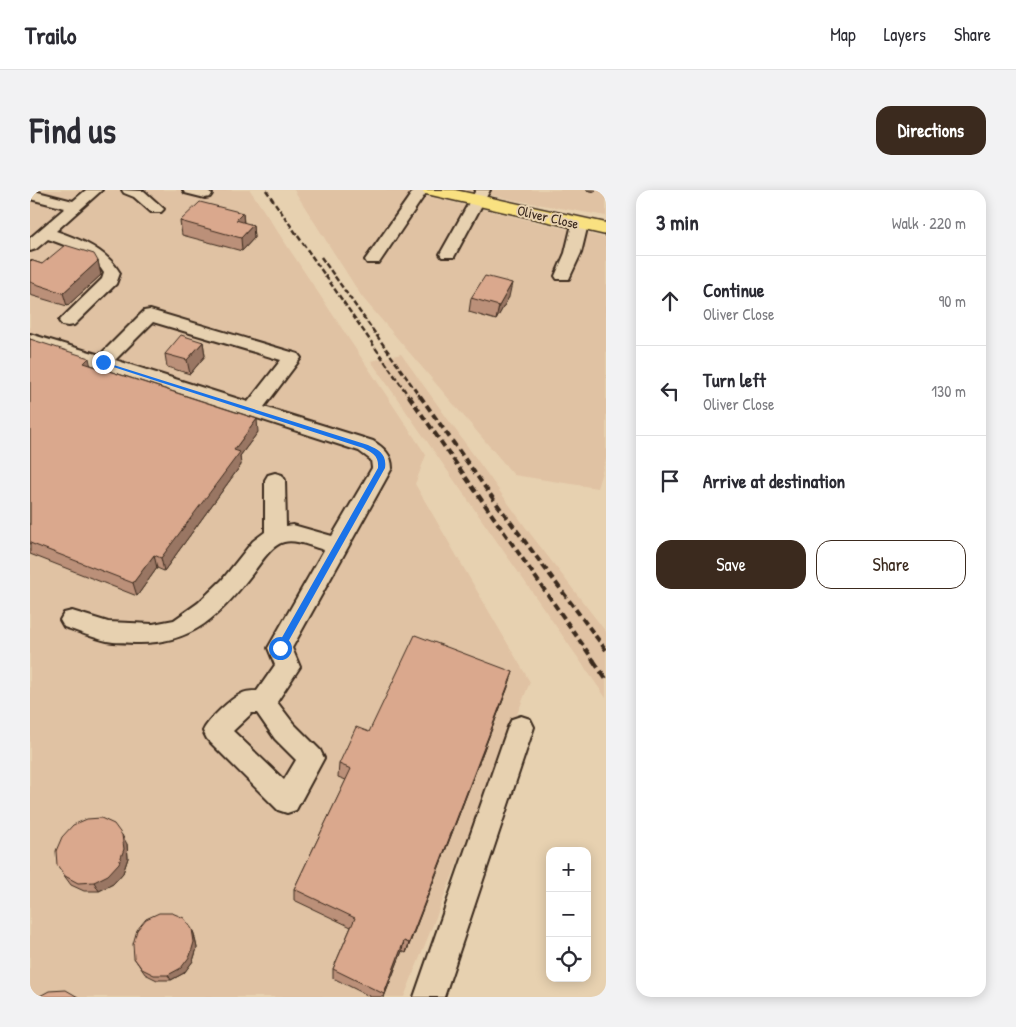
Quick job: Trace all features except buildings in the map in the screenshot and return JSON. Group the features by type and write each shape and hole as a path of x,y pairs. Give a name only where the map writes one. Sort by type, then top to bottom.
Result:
{"main road":[{"name":"Oliver Close","path":"431,190 480,195 580,224 606,228"}],"street":[{"path":"30,246 95,190"},
{"path":"129,190 139,194 156,209"},
{"path":"190,190 205,194"},
{"path":"373,260 421,190"},
{"path":"30,194 75,206"},
{"path":"448,254 480,195"},
{"path":"563,276 573,252 580,224"},
{"path":"46,232 69,241 101,258 109,265 112,272 110,281 68,321"},
{"path":"103,362 150,315 292,358 252,410"},
{"path":"30,339 366,446 383,460 382,468 280,648 288,667 263,702"},
{"path":"275,480 276,535"},
{"path":"72,620 108,632 153,634 180,628 206,610 230,586 260,547 276,535 293,533 338,546"},
{"path":"429,997 521,727"}],"shaded area":[{"path":"30,190 250,190 426,455 415,484 530,682 404,997 30,997"},
{"path":"294,190 400,190 606,238 606,459 597,488 514,475 362,297"},
{"path":"466,190 606,190 606,216 514,200"},
{"path":"401,354 529,532 606,632 606,698 371,361"}],"railway":[{"path":"266,190 410,398"},
{"path":"321,257 421,398"},
{"path":"409,396 594,661"},
{"path":"420,396 497,504 606,650"},
{"path":"593,660 606,679"}],"route":[{"path":"103,362 366,446 383,460 382,468 280,648"}]}
